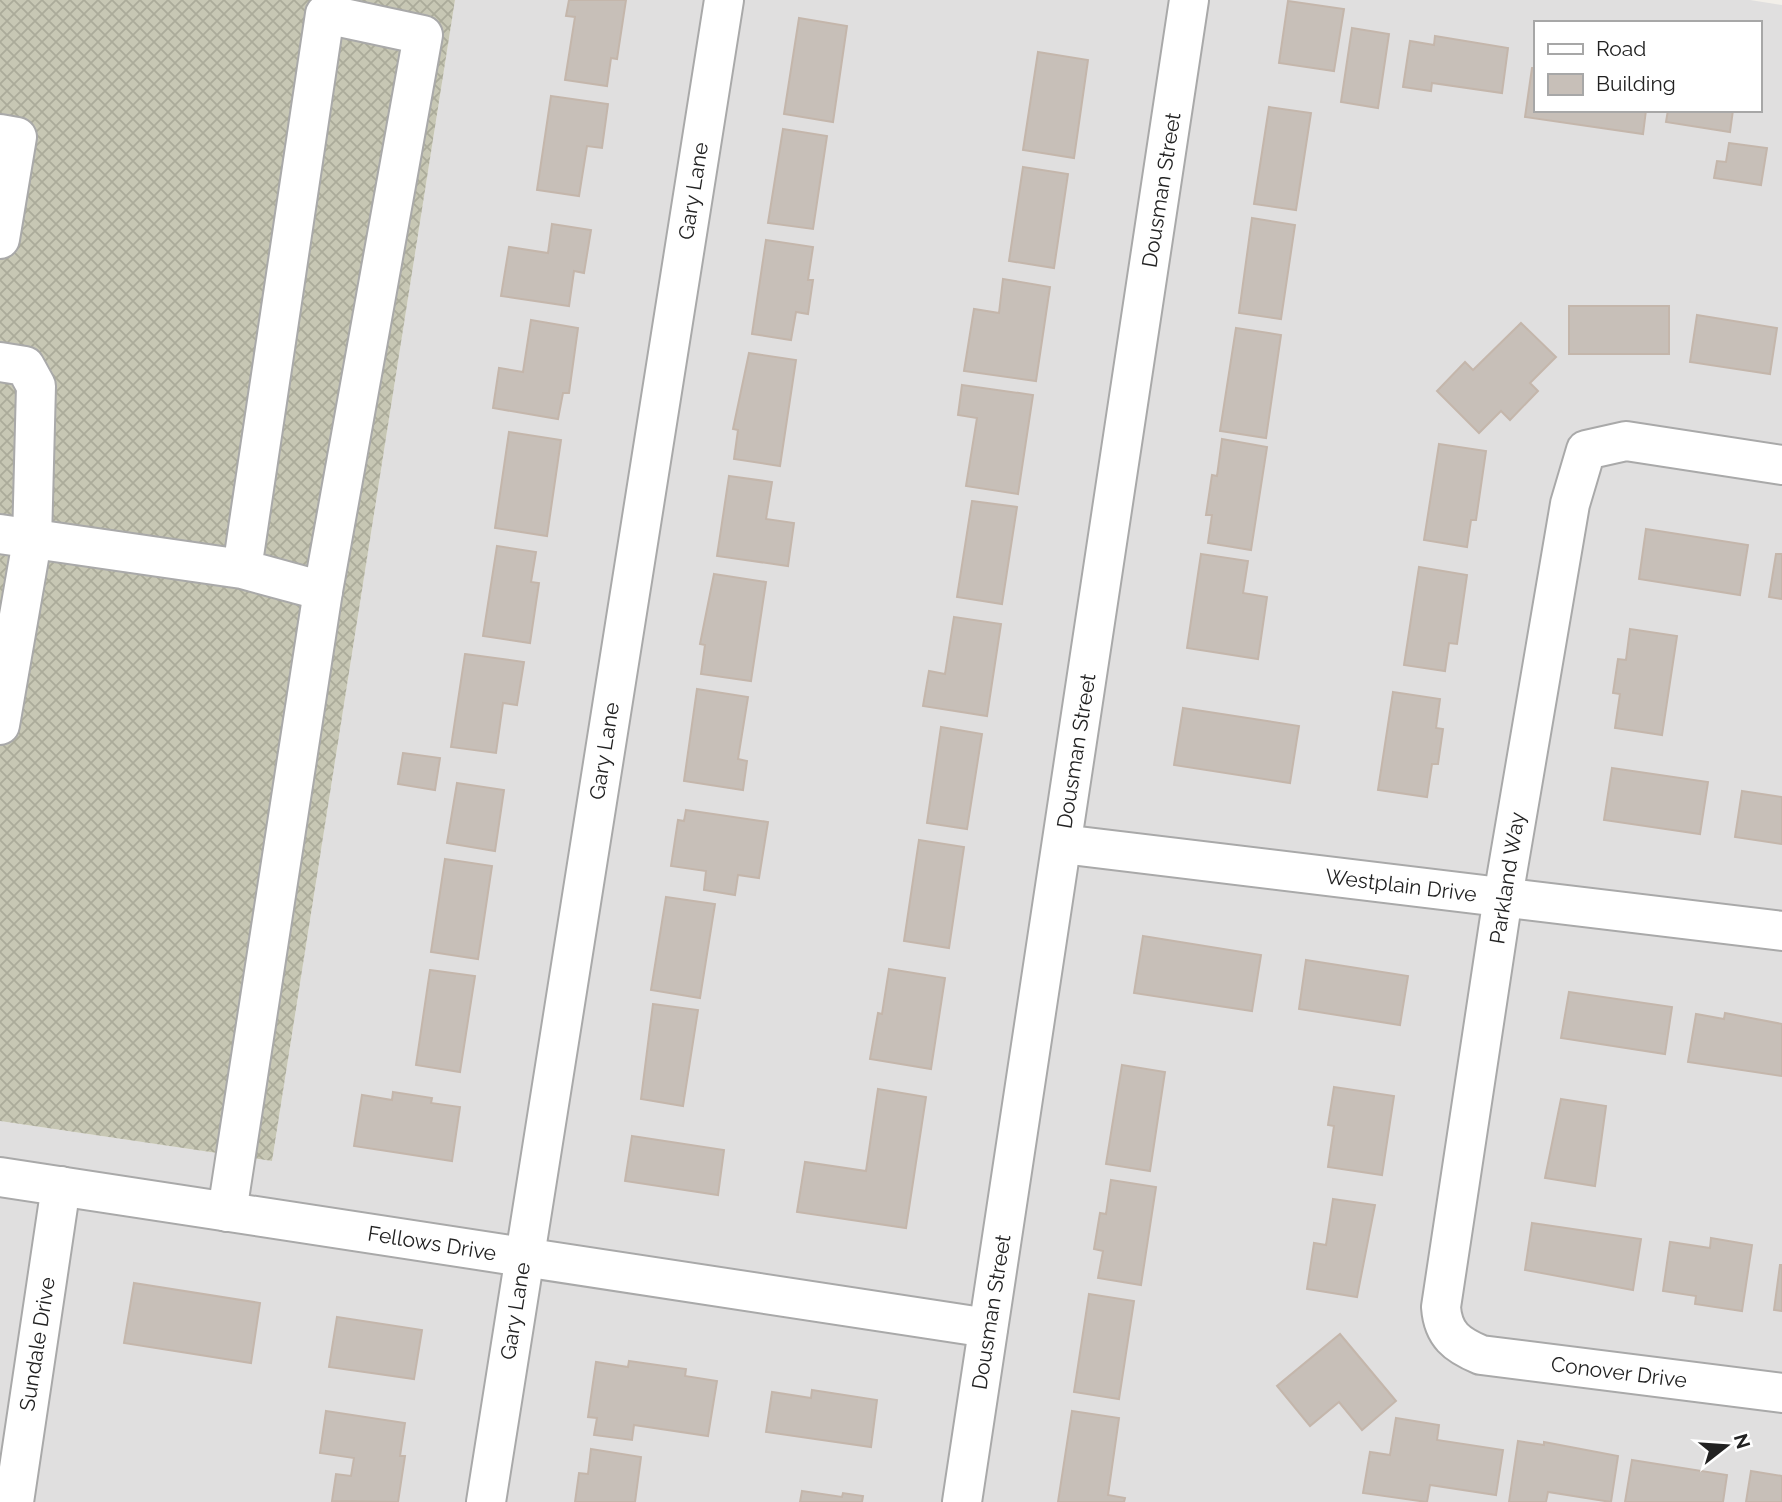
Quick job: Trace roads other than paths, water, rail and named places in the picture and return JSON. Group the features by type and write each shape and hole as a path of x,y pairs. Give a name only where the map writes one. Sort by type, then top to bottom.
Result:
{"street":[{"name":"Gary Lane","path":"486,1502 724,0"},
{"name":"Dousman Street","path":"962,1502 1189,0"},
{"path":"227,1212 323,591 423,35 325,14 242,569"},
{"path":"0,134 17,137 0,239"},
{"path":"0,362 25,366 36,386 16,537 0,725"},
{"name":"Parkland Way","path":"1457,1345 1447,1332 1441,1307 1503,897 1570,504 1586,450 1626,440 1782,465"},
{"path":"16,537 242,569 323,591"},
{"name":"Westplain Drive","path":"1062,844 1782,931"},
{"name":"Fellows Drive","path":"0,1177 988,1328"},
{"name":"Sundale Drive","path":"14,1502 61,1186"},
{"name":"Conover Drive","path":"1457,1345 1481,1355 1782,1393"}]}
